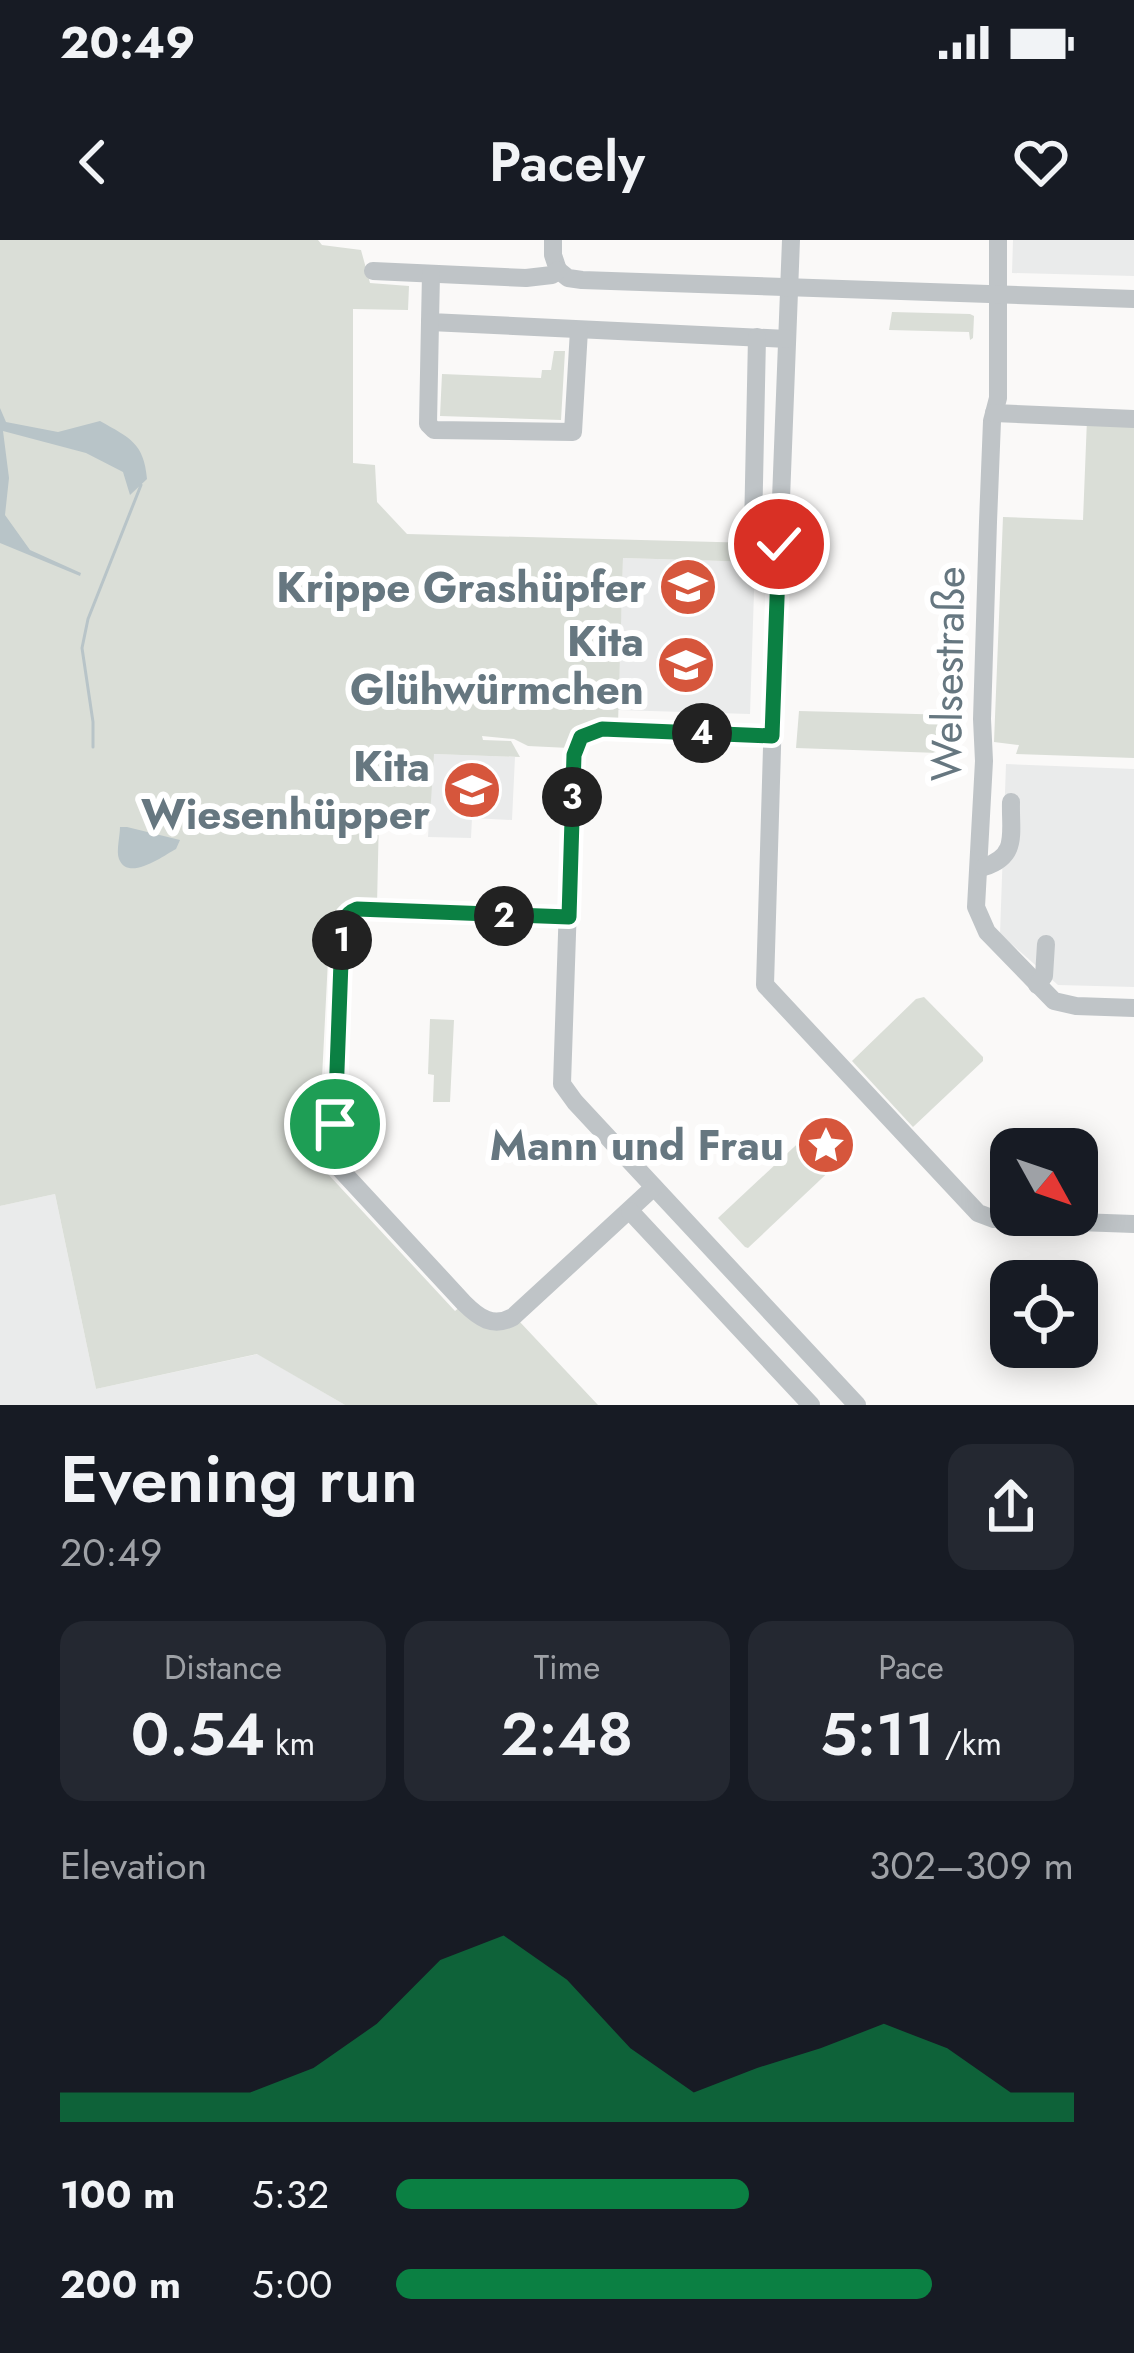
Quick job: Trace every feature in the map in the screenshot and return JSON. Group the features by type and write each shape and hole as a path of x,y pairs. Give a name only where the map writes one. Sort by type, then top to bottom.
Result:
{"street":[{"path":"554,240 558,270 582,280 1134,299"},
{"path":"791,240 765,985 978,1213 994,1219 1134,1224"},
{"name":"Welsestraße","path":"998,240 998,398 988,522 976,907 987,932 1054,1000 1064,1005 1134,1008"},
{"path":"373,271 526,278 558,270"},
{"path":"431,274 428,424 434,430 573,432 579,330"},
{"path":"430,322 787,338"},
{"path":"757,338 753,531 780,532"},
{"path":"994,413 1134,419"},
{"path":"772,736 602,729 581,737 574,755 562,1084 857,1405"},
{"path":"984,867 998,862 1010,848 1011,802"},
{"path":"569,917 357,909 348,914 342,935 334,1152 340,1169 464,1304 493,1322 513,1317 654,1187"},
{"path":"1037,985 1044,976 1046,944"},
{"path":"630,1211 811,1405"},
{"path":"753,1343 778,1319"}],"shaded area":[{"path":"0,240 318,240 322,245 361,250 370,283 409,286 408,310 353,309 353,463 375,465 377,502 407,534 755,543 755,562 623,558 618,724 569,748 528,746 514,739 482,736 483,740 511,741 520,757 434,754 430,816 379,815 377,905 356,904 337,939 329,940 319,1137 327,1173 455,1311 461,1306 519,1321 598,1405 345,1405 257,1354 96,1389 55,1194 0,1206"},
{"path":"1013,240 1134,240 1134,276 1012,273"},
{"path":"892,312 970,314 974,316 973,338 970,340 969,332 889,330"},
{"path":"554,351 565,351 561,420 440,416 442,374 541,378 542,370 551,370"},
{"path":"0,408 6,422 58,432 100,421 127,437 143,457 147,479 130,495 123,472 86,453 3,431 9,478 5,515 30,550 80,576 0,543"},
{"path":"1087,419 1134,421 1134,758 1016,754 1019,745 994,742 1003,517 1083,520"},
{"name":"Kita Glühwürmchen","path":"623,558 755,562 750,714 618,710"},
{"path":"799,711 955,715 958,737 939,736 939,753 796,748"},
{"name":"Kita Wiesenhüpper","path":"433,754 515,757 512,820 472,818 471,838 428,837"},
{"path":"1006,764 1134,769 1134,987 1058,985 1000,934"},
{"path":"120,827 180,840 163,857 130,868 118,856"},
{"path":"924,997 983,1061 913,1127 852,1061 916,999"},
{"path":"430,1019 454,1020 450,1102 433,1102 434,1075 428,1074"},
{"path":"825,1118 855,1147 745,1247 718,1218"},
{"path":"55,1194 96,1389 258,1354 345,1405 0,1405 0,1206"}],"waterway":[{"path":"93,747 82,648 88,619 141,485"}],"place":[{"name":"Krippe Grashüpfer","path":"688,587"},
{"name":"Kita Glühwürmchen","path":"686,665"},
{"name":"Kita Wiesenhüpper","path":"472,790"},
{"name":"Mann und Frau","path":"826,1145"}],"route":[{"path":"335,1124 342,935 348,914 357,909 569,917 574,755 581,737 602,729 772,736 779,544"}]}
